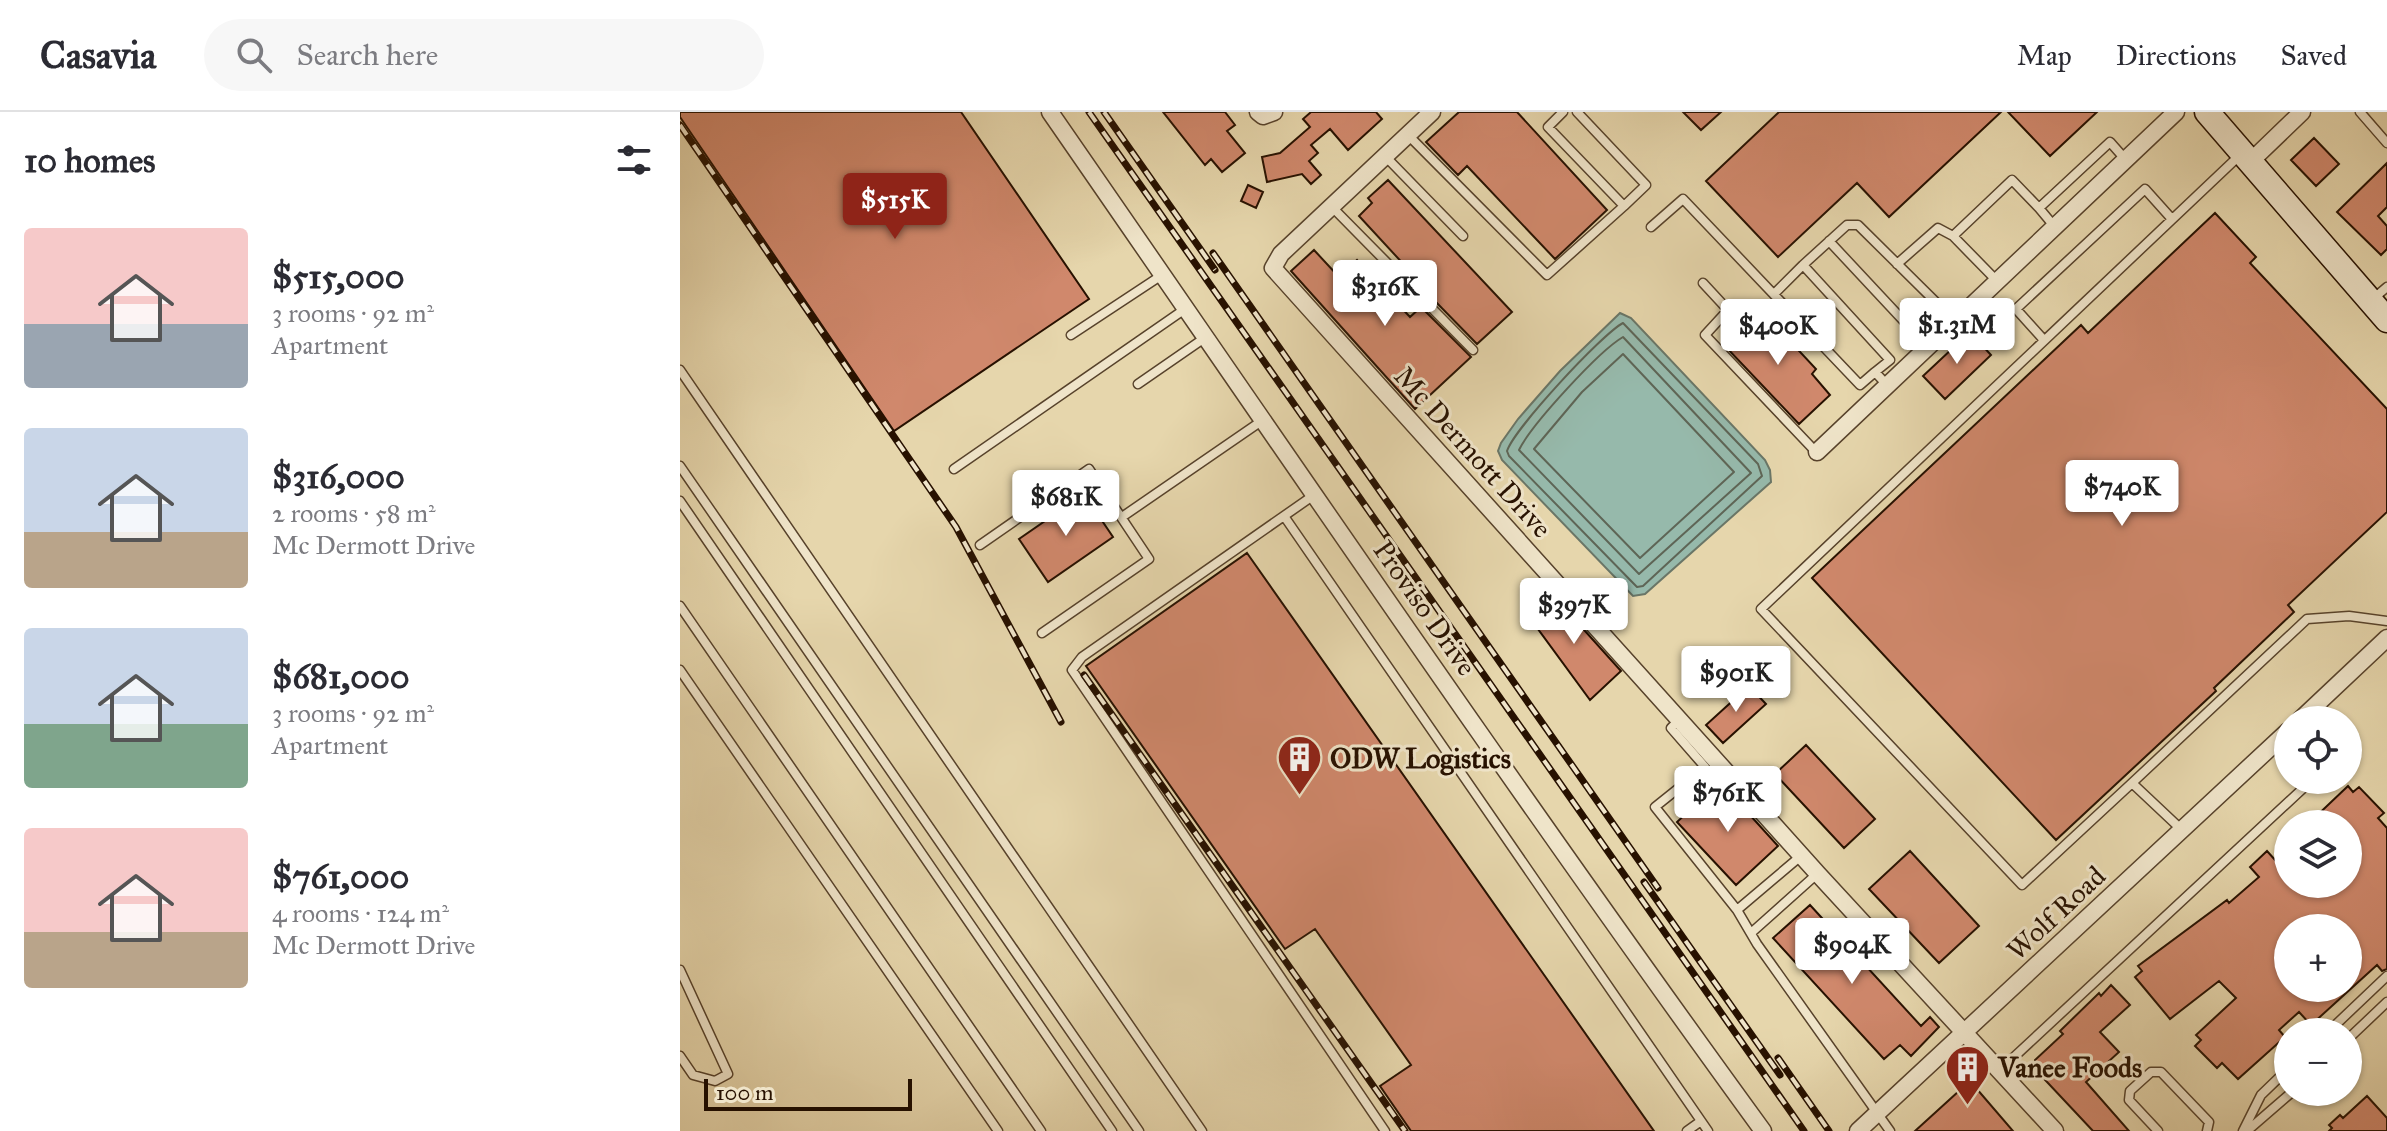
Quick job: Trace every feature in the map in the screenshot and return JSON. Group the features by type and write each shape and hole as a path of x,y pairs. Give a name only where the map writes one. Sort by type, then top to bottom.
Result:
{"main road":[{"path":"2207,112 2382,303"}],"street":[{"name":"Proviso Drive","path":"1050,112 1757,1129"},
{"path":"1332,206 1432,112"},
{"path":"1817,452 2176,112"},
{"path":"2246,158 2302,112"},
{"name":"Mc Dermott Drive","path":"1332,206 1281,254 1273,268 1818,874 2055,1131"},
{"path":"2317,706 2387,638"},
{"name":"Wolf Road","path":"1858,1131 2274,744"}],"lane":[{"path":"1563,112 1548,127 1624,206"},
{"path":"1408,135 1547,275 1646,185 1577,112"},
{"path":"2360,112 2387,143"},
{"path":"2039,208 2110,142 2125,159"},
{"path":"1385,156 1463,236"},
{"path":"2246,158 2171,218 1761,609 2022,885 2307,619 2349,616 2387,621"},
{"path":"1953,236 2012,180 2054,226"},
{"path":"2043,339 2016,309 2145,189 2171,218"},
{"path":"1651,227 1683,199 1860,385 1890,360 1803,265"},
{"path":"1332,206 1473,350"},
{"path":"1774,294 1847,225 1858,225 1955,321"},
{"path":"1897,264 1938,228 1953,236 1997,281"},
{"path":"1829,241 1928,347"},
{"path":"1071,335 1163,275"},
{"path":"1703,283 1728,310 1705,335 1817,452"},
{"path":"954,469 1186,308"},
{"path":"1138,384 1206,337"},
{"path":"680,370 1202,1131"},
{"path":"1875,372 1887,385"},
{"path":"1122,517 1263,420"},
{"path":"680,466 1139,1131"},
{"path":"980,545 1089,469 1149,559 1042,633"},
{"path":"1314,495 1082,657 1072,670 1385,1131"},
{"path":"680,501 1112,1131"},
{"path":"1284,516 1708,1131"},
{"path":"680,606 1041,1131"},
{"path":"680,670 998,1131"},
{"path":"1680,719 1671,728 1705,767 1655,807 1737,910 1890,1131"},
{"path":"2132,783 2183,831"},
{"path":"2000,1070 2297,794"},
{"path":"1737,910 1802,855"},
{"path":"1751,933 1818,874"},
{"path":"680,970 728,1074 715,1081 693,1075 680,1056"},
{"path":"2343,1018 2387,976"},
{"path":"2362,1026 2387,1002"},
{"path":"2158,1131 2129,1100 2130,1091 2151,1072 2161,1072 2209,1122 2207,1131"},
{"path":"2245,1131 2261,1095 2274,1082"},
{"path":"2245,1131 2275,1106"},
{"path":"1687,1131 1701,1121"}],"water":[{"path":"1620,313 1631,318 1765,460 1771,482 1645,594 1633,596 1502,460 1498,451 1518,419 1560,371"}],"building":[{"path":"680,112 961,112 1089,299 894,431 680,117"},
{"path":"1163,112 1225,112 1235,125 1227,131 1245,153 1222,172 1211,159 1205,165"},
{"path":"1311,112 1376,112 1382,119 1348,150 1330,129 1311,145 1318,153 1309,161 1321,175 1311,184 1302,174 1267,182 1262,157 1280,153 1310,127 1303,119"},
{"path":"1459,112 1517,112 1607,210 1555,259 1467,166 1458,175 1426,142"},
{"path":"1683,112 1721,112 1701,130"},
{"path":"1779,112 2001,112 1889,217 1857,183 1778,257 1706,181"},
{"path":"2008,112 2097,112 2050,156"},
{"path":"2314,138 2339,164 2316,186 2291,160"},
{"path":"2387,163 2387,207 2378,216 2387,226 2387,249 2381,255 2337,212"},
{"path":"1388,180 1512,312 1477,344 1359,216 1372,203 1368,198"},
{"path":"1248,185 1263,192 1256,208 1241,201"},
{"path":"2215,213 2256,257 2250,263 2387,409 2387,512 2288,605 2294,612 2214,688 2216,691 2056,840 1812,578 2081,325 2088,333"},
{"path":"1314,250 1339,277 1357,260 1410,317 1421,307 1471,357 1415,409 1291,271"},
{"path":"1761,310 1816,369 1812,374 1830,395 1799,424 1724,345"},
{"path":"1970,332 1991,355 1945,399 1923,376"},
{"path":"1084,494 1113,537 1048,582 1019,539"},
{"name":"ODW Logistics","path":"1247,553 1654,1131 1411,1131 1380,1086 1411,1065 1315,929 1285,949 1086,666"},
{"path":"1550,592 1621,671 1590,700 1527,614"},
{"path":"1749,686 1766,704 1723,743 1706,725"},
{"path":"1806,745 1875,819 1844,848 1775,774"},
{"path":"1720,782 1778,846 1736,885 1677,822"},
{"path":"2362,790 2384,813 2378,818 2387,828 2387,969 2382,971 2377,965 2362,979 2362,914 2274,914 2274,1002 2336,1002 2319,1018 2305,1018 2299,1012 2292,1018 2274,1018 2274,1047 2238,1079 2222,1063 2217,1068 2195,1046 2201,1040 2196,1035 2236,998 2219,981 2170,1019 2135,977 2142,971 2138,966 2227,900 2229,903 2259,877 2250,867 2267,851 2274,859 2274,898 2362,898 2362,810 2323,810 2340,794 2362,794"},
{"path":"1910,851 1979,926 1939,963 1869,889"},
{"path":"1810,905 1921,1026 1930,1017 1939,1027 1911,1056 1900,1045 1884,1059 1773,938"},
{"path":"2111,985 2130,1005 2100,1032 2119,1052 2086,1082 2129,1131 2093,1131 2032,1066 2063,1034 2060,1031"},
{"name":"Vanee Foods","path":"1970,1081 2013,1131 1915,1131"},
{"path":"2367,1096 2387,1118 2387,1131 2329,1131 2332,1128 2329,1125 2340,1115 2343,1118 2356,1106 2362,1106 2362,1101"}],"railway":[{"path":"1089,112 1804,1131"},
{"path":"1104,112 1215,270"},
{"path":"680,125 956,527 1061,722"},
{"path":"1213,253 1658,888"},
{"path":"1084,675 1405,1131"},
{"path":"1644,882 1780,1075"},
{"path":"1778,1058 1829,1131"}],"place":[{"name":"ODW Logistics","path":"1299,797"},
{"name":"Vanee Foods","path":"1967,1106"}]}
